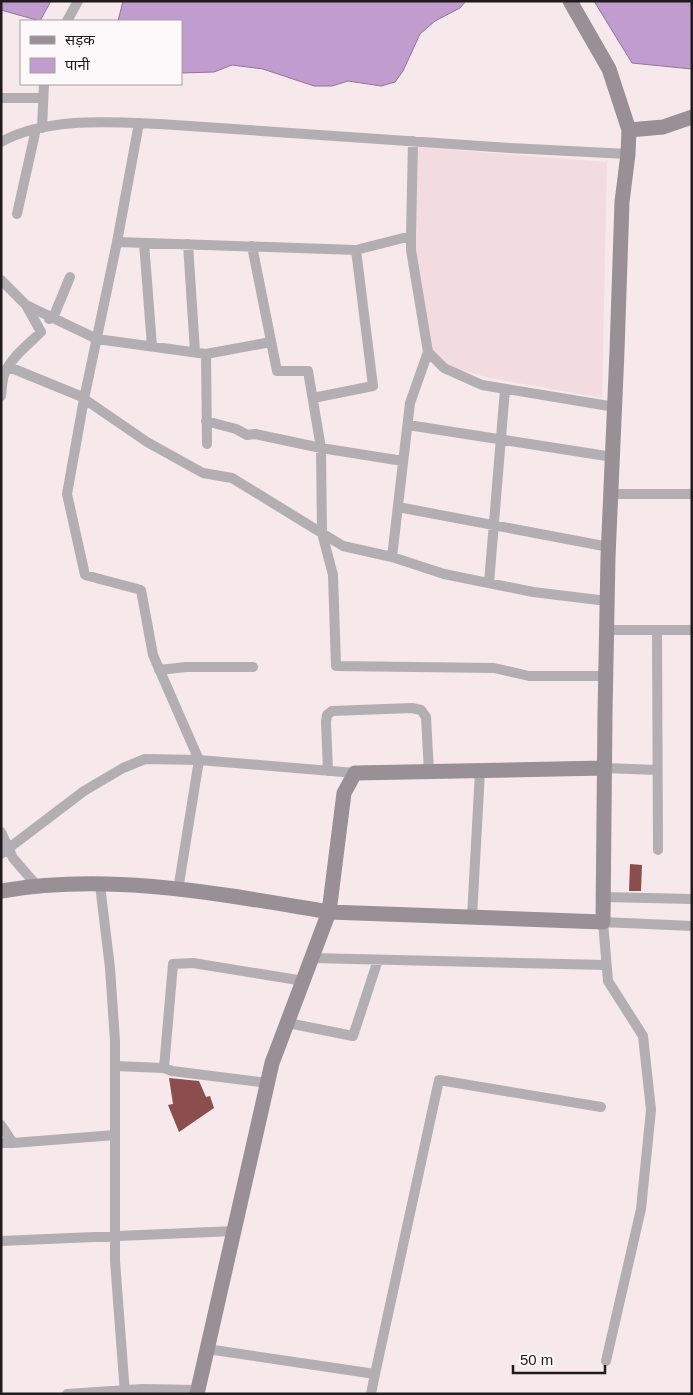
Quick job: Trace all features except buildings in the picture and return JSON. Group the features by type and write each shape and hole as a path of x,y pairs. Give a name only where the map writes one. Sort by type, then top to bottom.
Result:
{"street":[{"path":"68,20 78,1"},
{"path":"570,1 609,69 629,130 622,202 607,601 603,922 608,981 643,1036 651,1110 641,1209 606,1362"},
{"path":"17,214 39,129 44,85"},
{"path":"1,98 43,98"},
{"path":"629,130 663,127 692,117"},
{"path":"1,142 39,129 72,124 139,123 628,154"},
{"path":"139,123 118,242 84,399 67,494 85,575 141,590 153,655 199,760 178,890"},
{"path":"392,557 410,403 428,352 411,250 413,141"},
{"path":"118,242 356,250 411,236"},
{"path":"144,243 152,346"},
{"path":"188,244 194,352"},
{"path":"252,246 277,370 308,371 321,448 322,533 333,576 336,666 494,668 528,676 606,676"},
{"path":"313,398 373,386 356,250"},
{"path":"53,318 70,277"},
{"path":"1,280 26,305 41,332 14,359 5,373 1,396"},
{"path":"26,305 97,339 206,354 272,342"},
{"path":"36,322 53,318"},
{"path":"428,352 444,368 482,385 615,407"},
{"path":"206,354 206,444"},
{"path":"5,373 84,399 146,442 203,473 232,478 343,546 392,557 444,574 533,592 607,601"},
{"path":"489,583 505,388"},
{"path":"206,421 236,429 247,435 255,434 321,448 403,461"},
{"path":"408,425 613,457"},
{"path":"611,494 692,494"},
{"path":"398,507 609,546"},
{"path":"607,630 692,630"},
{"path":"657,631 658,850"},
{"path":"160,670 186,667 253,667"},
{"path":"328,771 326,722 327,715 332,711 412,708 421,710 426,717 429,772"},
{"path":"5,851 84,791 123,768 145,759 199,760 355,773 604,768 658,770"},
{"path":"472,917 480,770"},
{"path":"67,1394 125,1392 142,1388 197,1392 272,1063 329,912 344,793 355,773"},
{"path":"1,832 5,851 38,887"},
{"path":"1,891 38,887 127,884 219,894 329,912 692,926"},
{"path":"100,885 110,968 115,1041 115,1261 125,1392"},
{"path":"603,897 692,899"},
{"path":"312,958 606,966"},
{"path":"288,1023 353,1036 378,960"},
{"path":"164,1068 174,964 193,963 304,981"},
{"path":"115,1066 164,1068 172,1071 268,1083"},
{"path":"371,1394 439,1080 602,1107"},
{"path":"1,1125 13,1143"},
{"path":"1,1143 115,1135"},
{"path":"1,1241 235,1231"},
{"path":"207,1349 375,1374"}],"shaded area":[{"path":"416,147 607,162 602,398 490,378 448,366 431,351 414,248"}],"water":[{"path":"1,1 51,1 41,20 1,10"},
{"path":"123,1 466,1 460,8 435,21 420,34 403,71 395,82 381,86 348,81 332,86 314,86 263,69 232,65 214,72 182,73 182,20 118,20"},
{"path":"594,1 692,1 692,69 632,63"}]}
